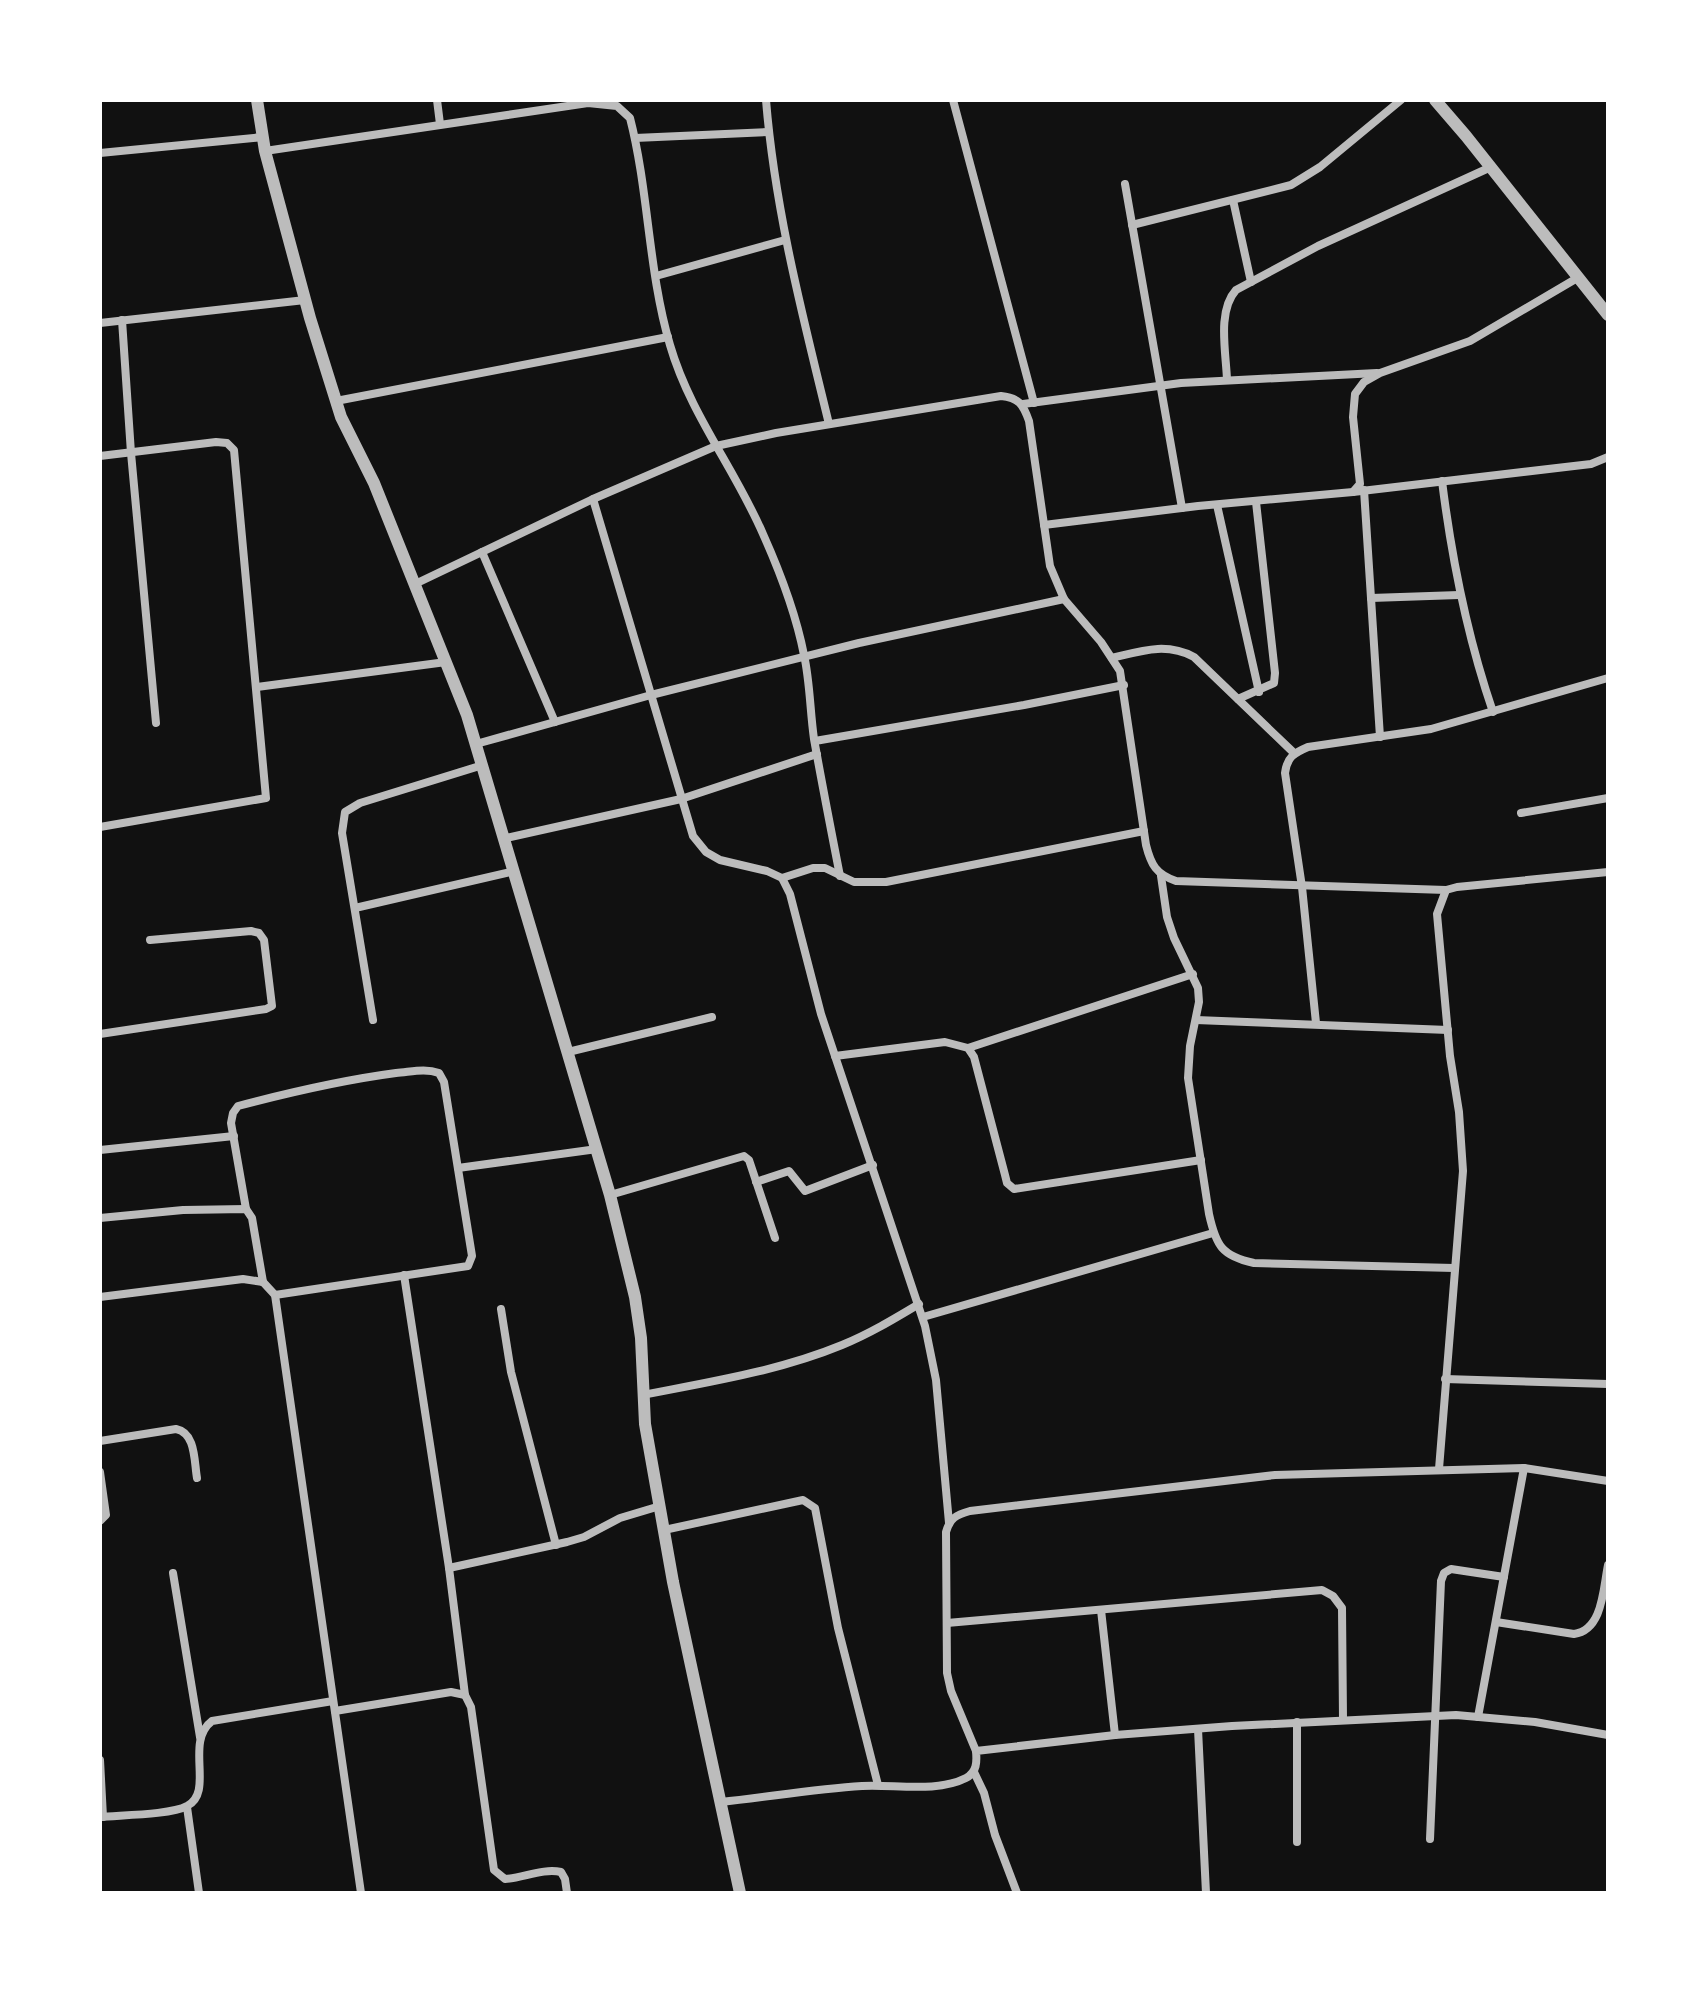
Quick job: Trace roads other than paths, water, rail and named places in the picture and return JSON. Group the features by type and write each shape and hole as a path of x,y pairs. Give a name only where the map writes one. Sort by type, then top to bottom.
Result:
{"street":[{"path":"257,100 265,151 336,401 415,584 476,744 610,1195 635,1297 641,1338 645,1424 664,1530 740,1893"},
{"path":"437,100 440,124"},
{"path":"766,100 785,240 829,424"},
{"path":"953,100 1034,403"},
{"path":"1132,225 1291,185 1306,177 1401,100"},
{"path":"1435,100 1608,315"},
{"path":"265,151 587,102 617,106 630,118 668,337 687,394 740,485 764,534 805,657 817,754 840,876"},
{"path":"635,138 769,132"},
{"path":"100,153 263,137"},
{"path":"1227,380 1226,309 1229,297 1236,290 1318,246 1491,167"},
{"path":"1125,184 1182,508"},
{"path":"1233,200 1251,282"},
{"path":"656,276 785,240"},
{"path":"1353,492 1360,484 1353,417 1355,394 1364,382 1380,373 1470,341 1579,277"},
{"path":"100,323 305,300"},
{"path":"122,320 156,723"},
{"path":"336,401 668,337"},
{"path":"1023,404 1227,380 1380,373"},
{"path":"415,584 593,499 716,446 829,424 1001,396 1014,397 1023,404 1029,421 1050,566 1064,599 1112,658 1124,685 1151,864 1161,876 1167,917 1193,974 1199,1002 1190,1046 1188,1078 1213,1233 1220,1247 1230,1255 1254,1263 1454,1268"},
{"path":"100,456 216,442 227,443 234,450 266,798 100,827"},
{"path":"1044,525 1591,464 1608,457"},
{"path":"1442,481 1459,595 1474,656 1493,712"},
{"path":"1364,490 1380,737"},
{"path":"593,499 693,836 706,852 720,860 767,871 782,878 790,894 807,965 835,1056 923,1317 936,1380 949,1523"},
{"path":"1238,699 1274,683 1275,673 1256,502"},
{"path":"1217,505 1259,692"},
{"path":"482,552 555,722"},
{"path":"1371,598 1459,595"},
{"path":"476,744 651,695 805,657 1064,599"},
{"path":"1112,658 1153,648 1181,650 1194,657 1294,753"},
{"path":"257,687 446,662"},
{"path":"1316,1023 1286,761 1294,753 1308,747 1419,731 1608,678"},
{"path":"815,741 1124,685"},
{"path":"506,838 681,799 817,754"},
{"path":"373,1020 342,833 345,812 360,803 483,765"},
{"path":"1521,813 1608,798"},
{"path":"782,878 813,868 825,868 868,884 886,882 1144,831"},
{"path":"355,908 516,871"},
{"path":"1161,876 1176,881 1446,890 1608,872"},
{"path":"1439,1469 1463,1171 1437,914 1446,890"},
{"path":"100,1034 272,1006 264,940 259,933 251,931 150,940"},
{"path":"835,1056 945,1042 968,1048 1193,974"},
{"path":"568,1052 712,1017"},
{"path":"1196,1020 1448,1030"},
{"path":"968,1048 974,1057 1007,1183 1014,1189 1201,1160"},
{"path":"275,1295 468,1266 472,1256 444,1082 439,1073 430,1070 308,1088 238,1106 231,1123 263,1282 275,1295 361,1893"},
{"path":"100,1150 234,1136"},
{"path":"458,1168 597,1149"},
{"path":"610,1195 739,1155 749,1160 775,1238"},
{"path":"756,1182 789,1171 800,1188 810,1190 873,1165"},
{"path":"100,1218 183,1210 246,1209"},
{"path":"923,1317 1213,1233"},
{"path":"404,1275 449,1568 465,1695 471,1707 494,1870 505,1879 551,1870 561,1872 567,1893"},
{"path":"100,1297 243,1279 263,1282"},
{"path":"643,1395 724,1379 841,1346 919,1304"},
{"path":"501,1309 511,1372 556,1545"},
{"path":"1445,1379 1608,1384"},
{"path":"100,1441 183,1430 189,1435 197,1478"},
{"path":"1478,1717 1524,1468"},
{"path":"1017,1893 974,1772 976,1751 951,1691 947,1673 946,1532 956,1515 1275,1475 1524,1468 1608,1481"},
{"path":"100,1472 106,1515 100,1521"},
{"path":"664,1530 803,1500 815,1508 838,1628 878,1785"},
{"path":"449,1568 584,1537 620,1518 660,1506"},
{"path":"1496,1622 1584,1633 1591,1629 1596,1620 1608,1565"},
{"path":"1430,1839 1441,1581 1444,1573 1451,1569 1504,1577"},
{"path":"100,1760 102,1817 187,1807 196,1799 200,1737 173,1573"},
{"path":"947,1623 1322,1590 1333,1596 1342,1608 1343,1719"},
{"path":"1101,1610 1115,1735"},
{"path":"335,1711 451,1692 465,1695"},
{"path":"200,1737 203,1728 212,1721 333,1701"},
{"path":"976,1751 1115,1735 1343,1719 1436,1716 1535,1722 1608,1735"},
{"path":"1297,1722 1297,1842"},
{"path":"1198,1729 1206,1893"},
{"path":"721,1802 878,1785 907,1787 949,1783 974,1772"},
{"path":"187,1807 199,1893"}]}
